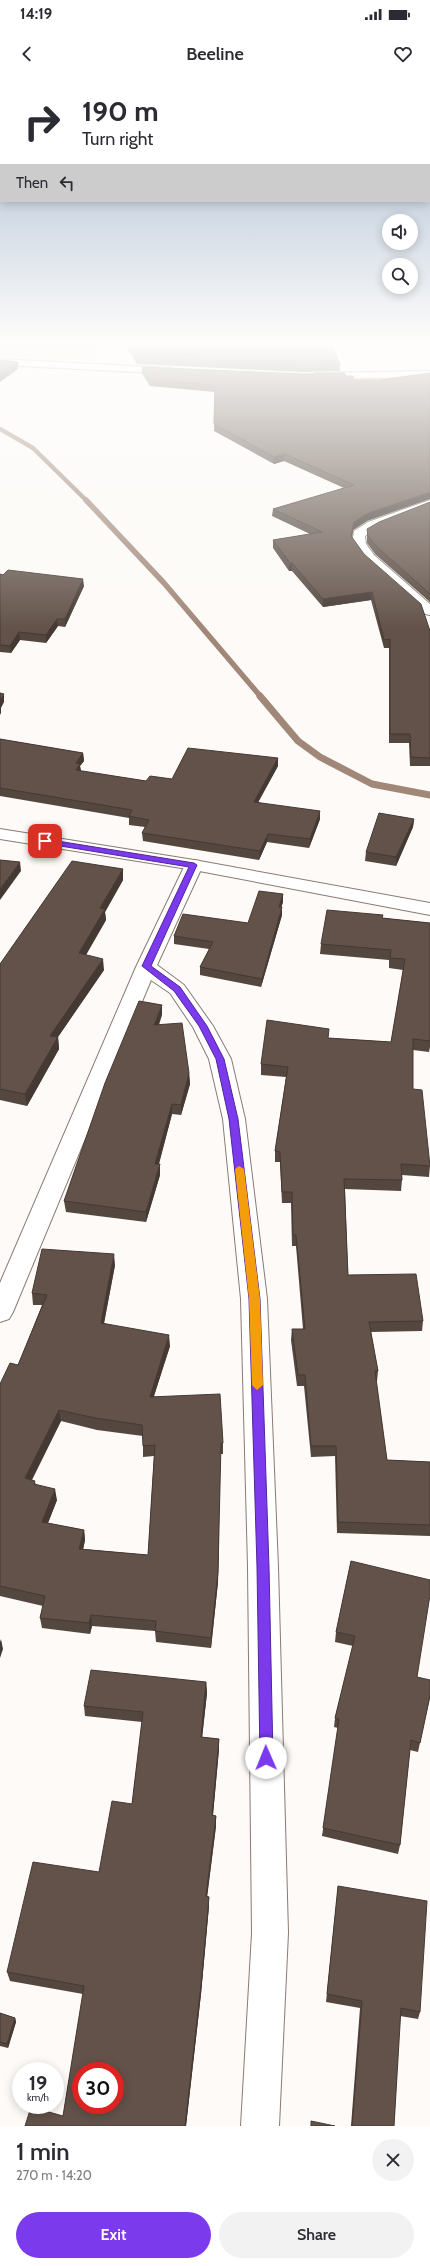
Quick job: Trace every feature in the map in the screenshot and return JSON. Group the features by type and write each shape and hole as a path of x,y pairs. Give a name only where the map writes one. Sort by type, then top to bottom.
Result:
{"street":[{"path":"430,504 373,524 359,534 359,544 370,558 430,611"},
{"path":"0,834 194,865 430,909"},
{"path":"0,1312 146,966 194,865"},
{"path":"146,966 177,989 203,1026 220,1059 234,1119 254,1299 263,1567 270,1933 260,2126"}],"building":[{"path":"242,439 430,439 430,492 368,513 354,522 351,536 364,554 421,604 430,631 430,758 411,757 410,734 390,734 390,639 384,640 372,592 323,599 292,563 290,563 273,540 322,532 273,509 354,485 285,454 274,457"},
{"path":"430,502 430,594 376,546 368,536 367,529 379,522"},
{"path":"8,570 83,579 65,619 57,619 46,635 19,632 10,646 0,645 0,574 3,575"},
{"path":"0,693 4,694 0,700"},
{"path":"0,739 83,753 76,763 80,764 76,770 146,781 150,776 172,779 188,748 278,758 254,802 320,811 310,839 268,834 260,851 142,833 149,820 129,816 132,810 0,788"},
{"path":"379,813 414,819 396,857 366,852"},
{"path":"0,860 20,862 0,889"},
{"path":"72,861 123,869 100,908 105,909 79,953 103,959 50,1036 58,1037 25,1094 0,1089 0,964"},
{"path":"259,891 283,894 279,907 282,907 262,979 200,967 213,942 174,936 183,914 248,923"},
{"path":"327,910 383,915 382,918 430,923 430,1041 413,1039 413,1089 422,1090 430,1166 401,1164 402,1180 344,1179 348,1275 416,1274 423,1321 369,1322 378,1371 375,1371 387,1460 430,1462 430,1525 338,1522 336,1446 311,1446 305,1375 298,1375 292,1329 305,1329 296,1235 293,1235 292,1192 282,1192 280,1152 275,1151 288,1067 261,1064 267,1020 329,1029 328,1038 391,1042 405,959 390,958 391,950 321,944"},
{"path":"139,1001 162,1005 154,1025 182,1023 189,1073 181,1105 172,1104 155,1164 160,1164 146,1212 64,1201 105,1083"},
{"path":"42,1249 114,1254 101,1323 169,1335 150,1397 220,1394 223,1443 221,1443 218,1572 211,1638 155,1631 156,1621 91,1615 89,1623 40,1618 45,1596 0,1586 0,1384 10,1363 18,1365 47,1295 32,1293","holes":["59,1410 95,1418 142,1425 143,1446 155,1445 148,1555 79,1549 84,1530 42,1522 55,1489 34,1484 35,1481 25,1478"]},
{"path":"351,1561 430,1580 430,1595 417,1677 430,1680 430,1696 420,1743 411,1740 400,1845 323,1828 339,1719 335,1718 355,1636 336,1632"},
{"path":"91,1670 206,1682 201,1737 219,1739 212,1815 216,1816 206,1896 209,1897 201,1985 185,2126 25,2126 29,2114 56,2114 63,2116 64,2114 64,2110 84,1986 7,1972 33,1862 99,1872 112,1801 132,1804 143,1712 84,1706"},
{"path":"338,1886 427,1901 420,2012 401,2008 394,2126 352,2126 362,2001 327,1994"},
{"path":"0,2013 15,2018 7,2044 0,2042"},
{"path":"311,2121 335,2126 311,2126"}],"waterway":[{"path":"18,439 33,448 86,500"},
{"path":"86,500 164,583 261,697"},
{"path":"260,696 298,741 320,757 372,784 430,795"}],"slow traffic":[{"path":"239,1169 254,1299 257,1385"}],"route":[{"path":"45,841 194,865 146,966 177,989 203,1026 220,1059 234,1119 254,1299 263,1567 266,1758"}]}
